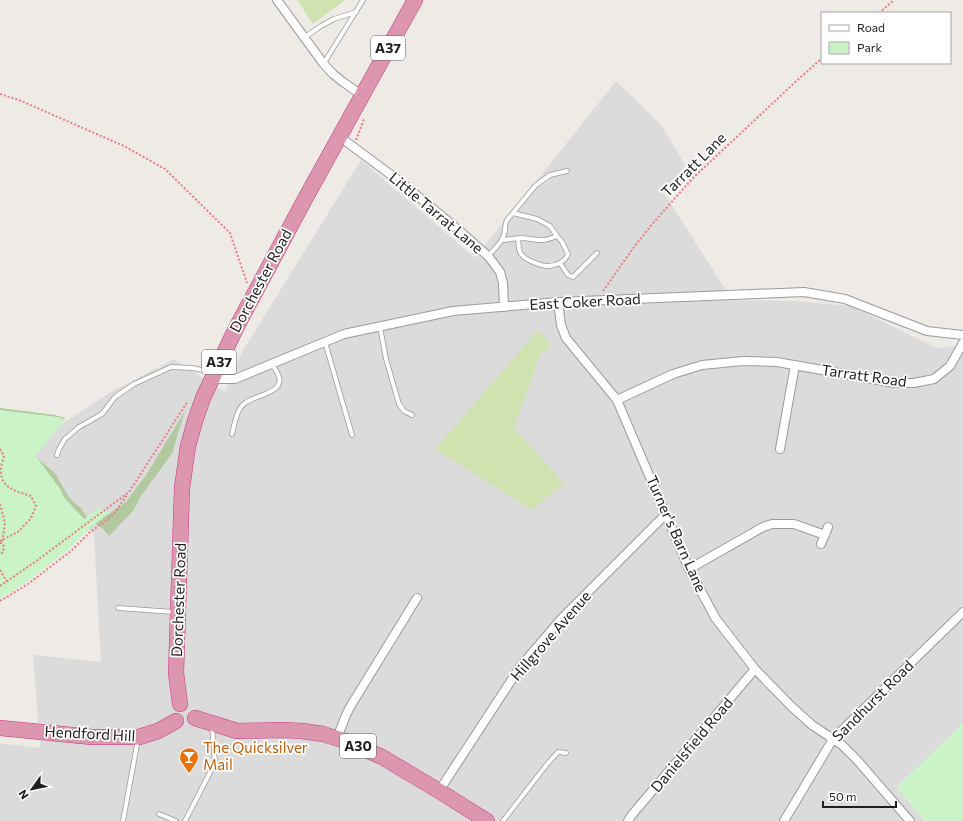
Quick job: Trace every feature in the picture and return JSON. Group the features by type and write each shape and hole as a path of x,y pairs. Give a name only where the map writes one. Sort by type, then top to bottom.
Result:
{"highway":[{"name":"Dorchester Road","path":"180,704 176,673 182,488 188,446 203,398 240,321 305,199 415,0"},
{"path":"180,704 190,705 195,711 195,718 187,725 182,725 176,722 174,712 180,704"},
{"name":"A30","path":"195,718 237,731 302,731 337,738 364,748 382,757 487,821"},
{"name":"Hendford Hill","path":"0,728 92,737 139,737 158,732 176,722"}],"street":[{"path":"277,0 333,74 363,96"},
{"name":"Little Tarrat Lane","path":"340,137 402,183 488,256 500,272 503,283 504,307"},
{"name":"East Coker Road","path":"213,376 235,379 344,334 380,326 453,311 558,302 804,292 845,298 926,331 963,335"},
{"name":"Turner's Barn Lane","path":"558,302 561,325 566,338 617,400 689,569 716,619 756,669 791,706 812,725 842,745 910,821"},
{"name":"Tarratt Road","path":"617,400 672,374 702,366 743,361 777,362 895,383 914,383 934,379 950,366 963,342"},
{"path":"780,449 795,365"},
{"name":"Hillgrove Avenue","path":"439,791 520,667 562,618 666,514"},
{"path":"689,569 763,527 772,524 794,524 826,531 821,544"},
{"path":"337,738 346,714 417,598"},
{"name":"Sandhurst Road","path":"784,821 833,740 963,612"},
{"name":"Danielsfield Road","path":"628,821 756,669"}],"lane":[{"path":"324,63 363,0"},
{"path":"305,37 320,26 334,19 356,12"},
{"path":"488,256 502,240 505,234 505,224 536,185 550,175 567,171"},
{"path":"513,213 536,219 550,226 562,242 568,254 567,258 560,263 548,266 529,260 520,253 518,239"},
{"path":"502,240 518,239 541,241 557,236"},
{"path":"560,263 568,275 573,277 597,253"},
{"path":"380,326 386,359 399,404 404,411 412,415"},
{"path":"324,342 352,435"},
{"path":"232,434 236,415 243,403 274,390 280,382 278,374 272,364"},
{"path":"57,455 58,449 65,439 79,426 102,414 115,397 134,384 171,367 192,368 213,376"},
{"path":"118,608 179,612"},
{"path":"185,821 215,763 212,724"},
{"path":"123,821 139,737"},
{"path":"503,821 558,752 566,753"},
{"path":"159,814 176,821"}],"path":[{"path":"880,12 894,0"},
{"name":"Tarratt Lane","path":"600,301 602,292 634,247 654,222 694,178 821,59"},
{"path":"0,94 19,100 124,146 165,169 230,234 247,284"},
{"path":"0,601 28,584 71,551 89,533 113,515 191,396"},
{"path":"0,448 4,456 0,472 4,483 14,491 31,496 36,506 31,518 18,532 1,542"},
{"path":"0,586 35,562 129,492"},
{"path":"0,504 4,523 1,542 4,547 3,552 0,555"},
{"path":"0,570 7,582"}],"shaded area":[{"path":"616,81 662,126 685,165 664,193 732,300 796,301 851,306 937,348 963,345 963,723 897,787 924,821 0,821 0,743 40,748 33,655 101,662 94,534 9,459 111,392 174,359 225,392 242,352 361,160 475,258"}],"green space":[{"path":"297,0 345,0 313,24"},
{"path":"538,330 551,344 540,355 514,428 564,483 532,510 435,449"},
{"path":"0,408 55,415 65,418 31,453 55,473 71,500 81,508 86,516 95,521 126,502 146,475 185,411 173,452 141,496 133,511 109,536 96,524 0,598"},
{"path":"0,410 58,417 67,420 35,455 61,490 63,496 84,519 99,508 105,511 112,511 89,529 69,549 25,583 0,599"},
{"path":"963,723 963,821 924,821 897,787"}],"place":[{"name":"The Quicksilver Mail","path":"189,774"}]}
